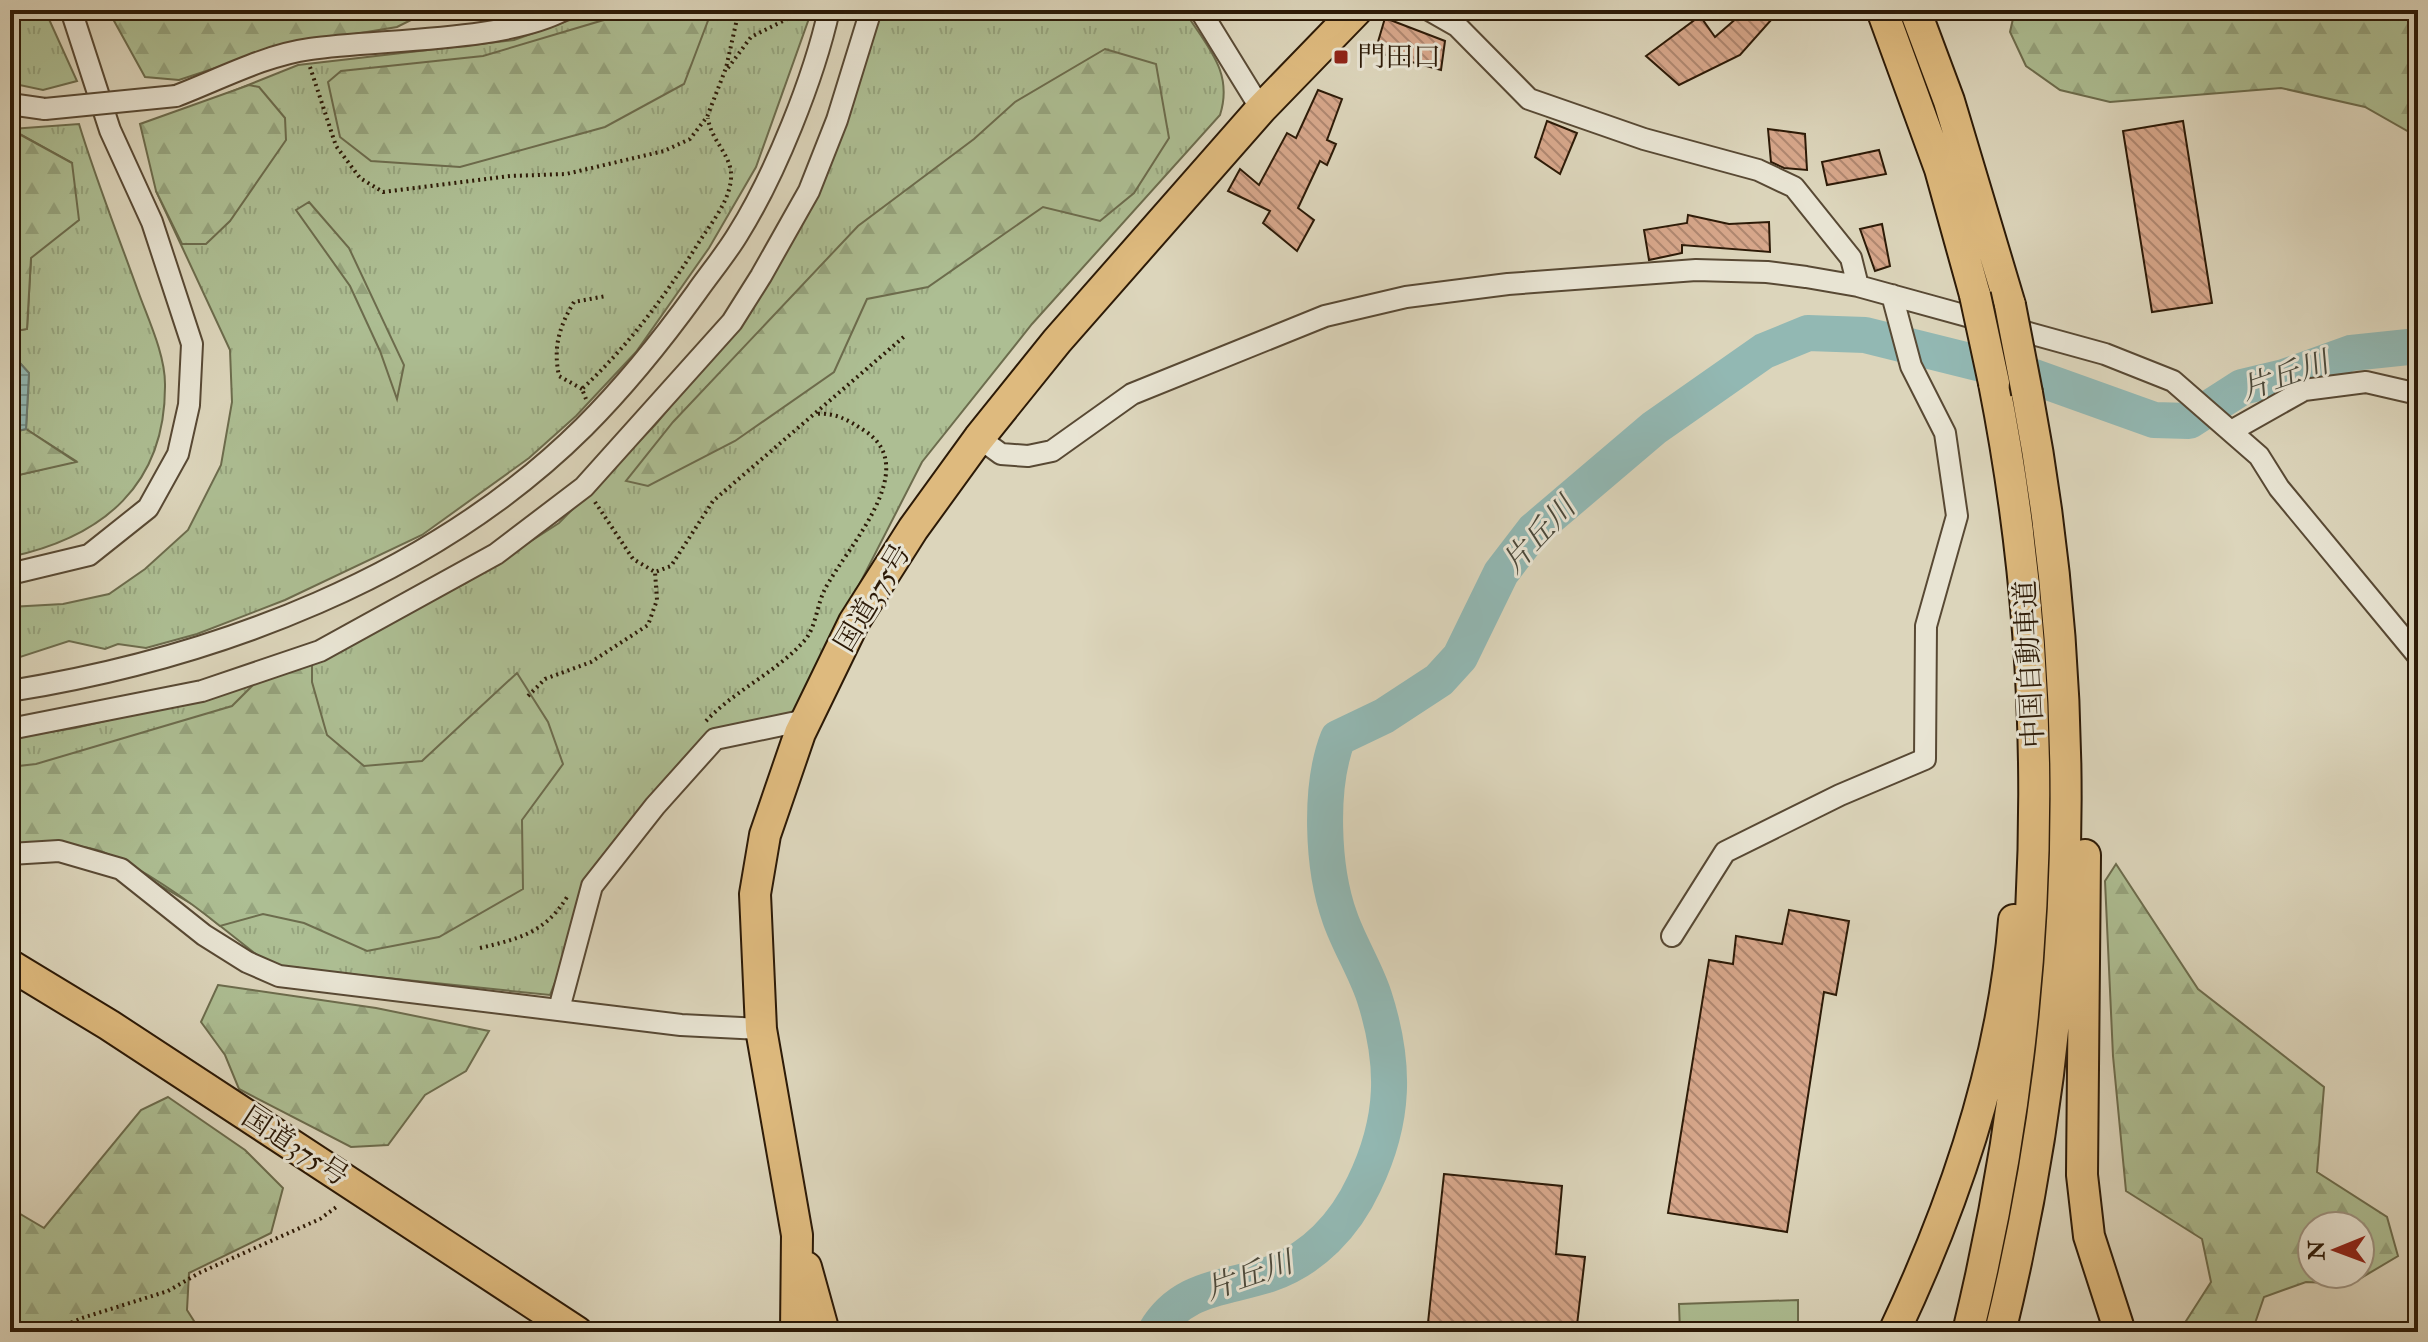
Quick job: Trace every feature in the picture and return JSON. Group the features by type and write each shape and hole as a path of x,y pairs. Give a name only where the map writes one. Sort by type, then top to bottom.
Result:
{"highway":[{"name":"国道375号","path":"796,1332 797,1235 761,1029 755,894 765,835 806,720 854,622 913,529 979,438 1057,341 1261,109 1357,10"},
{"name":"中国自動車道","path":"1882,10 1940,169 1975,295 2013,478 2029,620 2036,741 2031,953 2008,1148 1968,1332"},
{"name":"中国自動車道","path":"1915,10 1967,155 2010,305 2048,499 2067,732 2062,944 2053,1056 2037,1157 2000,1332"},
{"path":"1894,1332 1950,1199 1978,1111 2001,1013 2013,930 2024,746 2013,478"},
{"path":"2048,499 2064,598 2085,853 2082,1175 2089,1236 2120,1332"},
{"name":"国道375号","path":"10,965 109,1025 577,1332"},
{"path":"797,1235 824,1332"}],"street":[{"path":"10,574 89,555 148,508 178,454 189,405 192,344 152,222 110,130 71,10"},
{"path":"10,104 45,109 176,96 305,50 488,32 549,18 564,10"},
{"path":"10,691 92,678 268,624 400,563 501,497 593,417 659,344 739,233 788,133 829,10"},
{"path":"10,729 202,691 320,651 496,554 592,480 732,322 761,276 809,191 837,120 871,10"},
{"path":"1200,10 1261,109"},
{"path":"1429,10 1457,26 1529,99 1644,139 1758,170 1794,187 1851,258 1858,286"},
{"path":"979,438 1001,454 1028,456 1052,451 1132,394 1325,316 1406,297 1508,284 1696,270 1767,272 1858,286 1892,295 2105,354 2173,381 2233,430 2259,456 2279,488 2418,656"},
{"path":"1672,936 1725,852 1840,795 1925,759 1926,626 1957,516 1945,433 1911,366 1892,295"},
{"path":"2233,430 2304,390 2366,382 2418,394"},
{"path":"559,1009 592,886 655,806 715,739 806,720"},
{"path":"10,854 59,851 121,869 204,935 247,962 279,976 681,1025 761,1029"}],"path":[{"path":"305,50 336,146 360,178 383,192 510,176 566,174 664,151 690,139 708,115 724,73 739,10"},
{"path":"724,73 751,37 805,10"},
{"path":"582,389 614,359 665,297 724,203 731,182 730,159 710,133 708,115"},
{"path":"582,389 571,386 559,376 555,359 560,324 574,302 606,296"},
{"path":"655,572 671,566 713,501 906,335"},
{"path":"582,389 593,417"},
{"path":"702,725 807,638 824,591 880,500 887,480 886,461 877,439 830,412 815,414"},
{"path":"592,480 595,503 607,524 633,559 655,572"},
{"path":"528,696 545,679 591,662 648,625 657,600 655,572"},
{"path":"480,948 525,937 557,912 570,891"},
{"path":"49,1332 82,1318 168,1291 199,1273 320,1219 361,1190"}],"green space":[{"path":"10,10 36,10 48,17 77,81 43,90 10,83"},
{"path":"108,10 524,10 419,16 397,27 282,46 179,80 145,77"},
{"path":"615,10 812,10 756,167 709,248 636,352 576,416 529,458 422,535 285,600 197,634 146,648 118,644 105,649 69,641 11,660 10,607 63,604 109,594 145,569 188,530 221,465 232,402 230,350 156,191 198,105 298,65 514,40 592,12 607,19"},
{"path":"615,10 712,10 684,84 605,127 460,167 371,161 340,137 328,82 341,71 483,56 607,19"},
{"path":"879,10 1184,10 1209,47 1221,72 1223,99 1220,115 1032,324 922,462 791,718 719,731 665,780 574,934 550,995 271,966 195,906 102,851 32,843 10,845 10,738 75,728 203,698 311,661 466,583 559,523 655,425 727,339 780,262"},
{"path":"2015,10 2418,10 2418,137 2365,107 2281,88 2110,102 2060,90 2026,66 2010,32"},
{"path":"1105,49 1156,64 1169,138 1134,193 1100,221 1043,207 928,287 867,299 834,372 735,441 648,486 626,481 673,422 858,226 974,139 1015,102"},
{"path":"249,85 259,87 285,118 286,140 230,221 206,244 182,244 156,191 140,124"},
{"path":"79,124 159,349 165,384 162,420 154,451 141,478 123,501 74,536 10,557 10,477 76,461 26,429 29,373 10,352 10,332 27,329 31,258 72,163 11,129"},
{"path":"10,129 72,163 79,220 31,258 27,329 10,332"},
{"path":"309,202 349,248 404,365 397,399 380,351 350,286 296,210"},
{"path":"26,429 76,462 10,477 10,433"},
{"path":"312,661 312,682 327,735 364,766 422,761 517,673 548,722 563,764 522,820 523,889 439,937 367,951 304,923 263,914 220,926 149,876 94,849 58,844 10,845 10,767 36,764 232,706 260,678"},
{"path":"2116,864 2198,989 2324,1087 2317,1172 2387,1217 2398,1256 2376,1269 2376,1210 2296,1210 2296,1286 2264,1297 2252,1332 2179,1332 2211,1282 2202,1239 2126,1191 2113,1056 2105,881"},
{"path":"218,985 376,1008 489,1031 466,1071 425,1095 388,1145 351,1147 239,1089 225,1055 201,1022"},
{"path":"168,1097 245,1150 283,1188 271,1233 189,1273 187,1310 201,1332 10,1332 10,1208 44,1228 141,1110"},
{"path":"1798,1300 1798,1332 1680,1332 1679,1304"}],"water":[{"path":"10,352 29,373 26,429 10,433"}],"building":[{"path":"1746,10 1780,10 1740,55 1679,85 1646,56 1700,16 1715,37"},
{"path":"1385,18 1445,41 1441,70 1375,52"},
{"path":"1318,90 1342,99 1327,140 1336,144 1327,165 1320,161 1298,208 1314,220 1297,251 1263,223 1270,211 1228,191 1240,169 1259,185 1287,133 1296,138"},
{"path":"1547,121 1577,133 1560,174 1535,157"},
{"path":"2183,121 2212,303 2152,312 2123,131"},
{"path":"1768,129 1805,134 1807,170 1784,168 1771,162"},
{"path":"1879,150 1886,174 1827,185 1822,162"},
{"path":"1688,215 1729,224 1769,222 1770,252 1682,245 1682,253 1649,260 1644,230 1687,223"},
{"path":"1882,224 1890,266 1875,271 1860,229"},
{"path":"1789,910 1849,921 1836,995 1824,992 1787,1232 1668,1213 1709,960 1733,964 1736,936 1782,944"},
{"path":"1444,1174 1562,1186 1556,1254 1585,1257 1577,1325 1549,1322 1548,1332 1427,1332"}],"waterway":[{"name":"片丘川","path":"1155,1332 1166,1317 1191,1297 1286,1268 1314,1250 1337,1227 1356,1199 1382,1137 1389,1092 1386,1045 1374,996 1340,918 1326,852 1328,779 1338,738 1384,716 1439,680 1460,657 1501,573 1534,530 1654,428 1764,351 1808,333 1865,335 2034,377 2154,420 2189,421 2242,387 2284,377 2351,353 2418,346"}],"place":[{"name":"門田口","path":"1341,57"}]}
